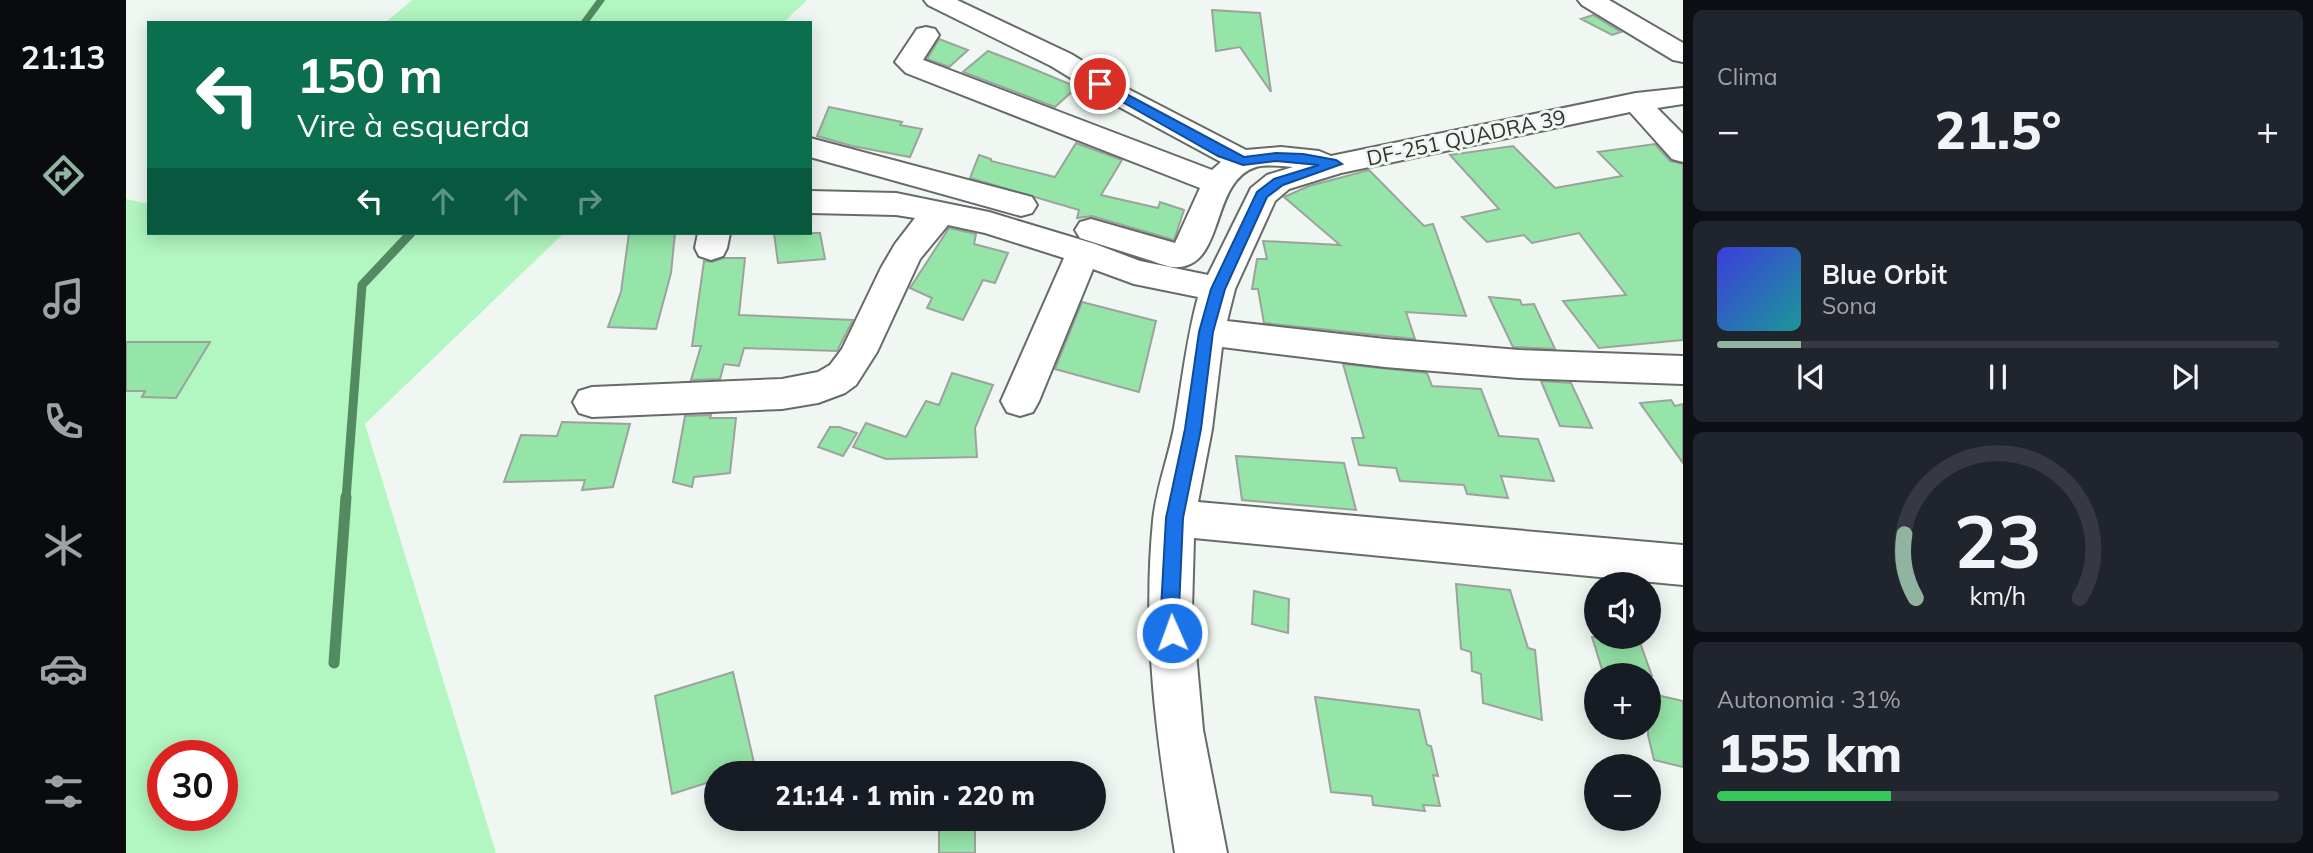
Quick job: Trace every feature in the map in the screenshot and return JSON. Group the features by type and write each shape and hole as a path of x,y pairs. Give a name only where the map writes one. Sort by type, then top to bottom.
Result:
{"street":[{"path":"937,0 1061,61 1154,115 1243,161"},
{"path":"1591,0 1683,54"},
{"path":"926,36 909,62 916,67 1219,184"},
{"name":"DF-251 QUADRA 39","path":"1201,853 1180,730 1170,609 1174,518 1193,429 1206,332 1218,289 1262,195 1278,182 1336,164 1636,102 1683,96"},
{"path":"1636,102 1683,152"},
{"path":"812,148 1007,201 1172,255 1184,254 1194,246 1199,224 1219,184 1231,169 1243,161 1276,157 1303,158 1336,164"},
{"path":"812,202 896,204 989,223 1083,252 1134,272 1218,289"},
{"path":"592,402 782,394 811,391 839,378 855,358 912,242 927,224 942,213"},
{"path":"1020,401 1083,252"},
{"path":"1206,332 1385,353 1506,363 1683,370"},
{"path":"1174,518 1683,565"}],"green space":[{"path":"412,0 807,0 785,21 387,21"},
{"path":"126,199 147,204 147,235 562,235 365,424 496,853 126,853"}],"building":[{"path":"1212,10 1260,13 1271,92 1240,47 1216,51"},
{"path":"1593,15 1621,32 1612,35 1581,19"},
{"path":"939,39 968,50 949,67 927,59"},
{"path":"988,51 1077,87 1055,107 963,72"},
{"path":"829,107 902,122 900,125 922,129 910,157 852,146 817,136"},
{"path":"1076,143 1122,160 1101,195 1158,208 1160,202 1184,210 1174,240 1092,216 1077,218 1079,210 970,178 979,155 991,161 1055,177"},
{"path":"1655,144 1670,161 1683,164 1683,340 1599,348 1563,301 1626,295 1579,233 1532,243 1524,235 1487,242 1462,217 1499,209 1450,155 1513,146 1555,188 1622,176 1598,152"},
{"path":"1369,170 1424,226 1433,224 1466,316 1406,312 1415,339 1264,323 1258,289 1252,289 1257,259 1267,259 1263,241 1340,245 1284,197 1309,186"},
{"path":"949,228 976,234 974,244 1008,253 995,283 983,280 963,320 927,308 932,298 910,288"},
{"path":"820,233 825,259 778,263 774,235"},
{"path":"629,235 675,235 671,273 656,329 608,327 621,292"},
{"path":"724,258 745,258 739,315 853,320 837,351 744,348 739,366 724,364 720,379 691,380 701,346 692,346 704,261 712,262"},
{"path":"1489,297 1520,300 1522,305 1534,304 1555,349 1513,347"},
{"path":"1082,302 1156,321 1139,392 1055,369"},
{"path":"126,342 210,342 176,398 142,397 145,391 126,391"},
{"path":"1343,364 1427,373 1432,386 1481,389 1499,436 1538,439 1554,481 1501,476 1508,498 1467,494 1464,485 1400,481 1396,468 1359,465 1352,438 1364,438"},
{"path":"952,373 993,385 975,428 977,457 886,459 853,447 866,423 906,437 926,401 939,405"},
{"path":"1541,381 1571,383 1592,428 1560,426"},
{"path":"1671,400 1675,406 1683,404 1683,463 1640,403"},
{"path":"711,415 710,418 736,418 730,473 694,477 692,487 673,482 685,416"},
{"path":"562,422 630,424 613,487 582,490 585,480 504,482 521,435 557,436"},
{"path":"830,427 857,433 843,456 818,447"},
{"path":"1236,456 1344,463 1356,510 1242,500"},
{"path":"1456,584 1510,590 1528,648 1535,650 1542,720 1483,703 1481,674 1472,671 1471,652 1461,649"},
{"path":"1254,591 1289,599 1288,633 1252,624"},
{"path":"1596,649 1642,649 1647,663 1600,663"},
{"path":"733,672 754,761 704,761 704,784 672,794 655,696"},
{"path":"1661,696 1683,701 1683,767 1661,762 1661,754 1653,754 1649,740 1661,740"},
{"path":"1315,697 1419,710 1438,776 1433,775 1440,806 1423,805 1425,811 1373,805 1372,796 1331,792"},
{"path":"939,831 975,831 975,853 939,853"}],"waterway":[{"path":"585,21 601,0"},
{"path":"346,499 362,285 409,235"},
{"path":"334,663 346,497"}],"route":[{"path":"1100,84 1223,153 1243,161 1276,157 1303,158 1336,164 1278,182 1262,195 1218,289 1206,332 1193,429 1174,518 1170,609 1172,633"}]}
